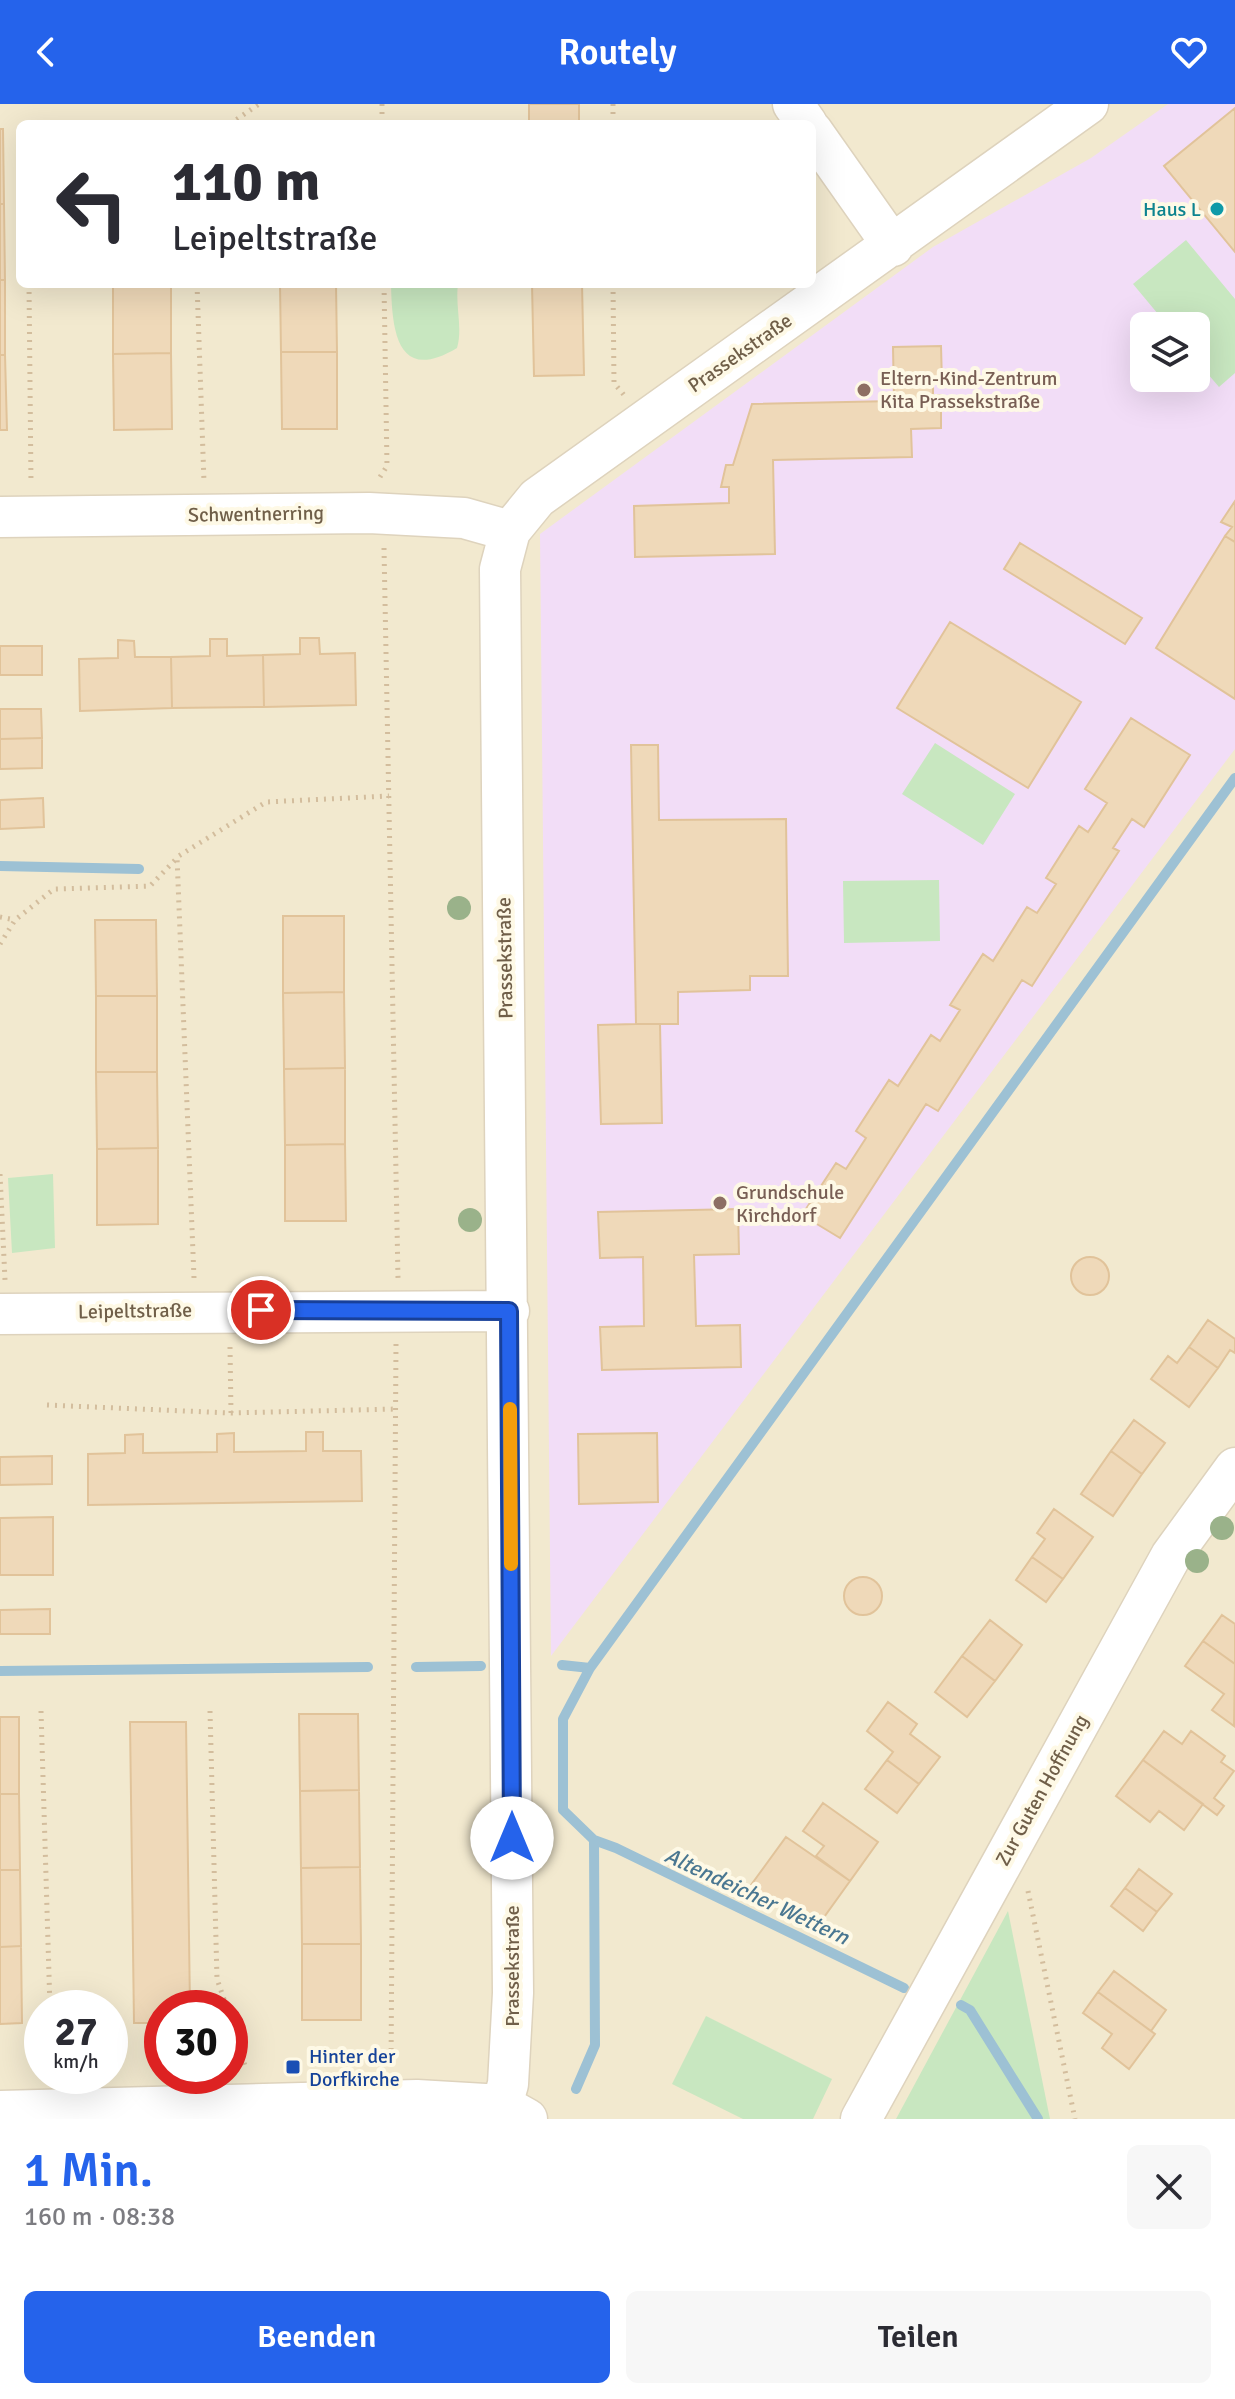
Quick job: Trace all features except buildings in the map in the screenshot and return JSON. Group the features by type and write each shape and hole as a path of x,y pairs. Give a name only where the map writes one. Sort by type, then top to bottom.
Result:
{"street":[{"name":"Prassekstraße","path":"515,2112 508,2084 513,1993 500,569 510,531 537,498 1088,104"},
{"path":"816,137 893,246"},
{"name":"Schwentnerring","path":"16,517 369,513 464,518 510,531"},
{"name":"Leipeltstraße","path":"3,1313 509,1311"},
{"name":"Zur Guten Hoffnung","path":"861,2119 1171,1556 1235,1468"},
{"path":"0,2111 417,2100 515,2112"}],"path":[{"path":"236,120 259,104"},
{"path":"16,517 29,288"},
{"path":"197,288 205,515"},
{"path":"375,487 387,466 384,288"},
{"path":"613,288 614,383 645,421"},
{"path":"0,944 15,920 54,889 150,886 177,857 266,802 389,796"},
{"path":"177,857 212,1310 231,1413"},
{"path":"0,917 15,920"},
{"path":"0,1174 3,1313"},
{"path":"47,1405 231,1413 396,1409"},
{"path":"41,1711 49,1990"},
{"path":"210,1711 217,1979 221,1990"},
{"path":"1016,1836 1075,2119"},
{"path":"248,2076 254,2104"}],"shaded area":[{"path":"0,104 1235,104 1235,2119 0,2119"},
{"name":"Grundschule Kirchdorf","path":"1168,104 1235,104 1235,749 551,1656 540,534 933,247 1091,158"}],"green space":[{"path":"1186,240 1235,299 1235,373 1219,387 1210,376 1210,312 1156,312 1133,284"},
{"path":"391,288 458,288 457,348 437,358 422,360 410,356 402,347 393,319"},
{"path":"935,743 1015,794 983,845 902,794"},
{"path":"939,880 940,941 844,943 843,881"},
{"path":"53,1174 55,1248 12,1253 8,1178"},
{"path":"1008,1911 1050,2119 896,2119"},
{"path":"706,2016 832,2079 813,2119 743,2119 672,2084"}],"waterway":[{"path":"576,2089 595,2045 594,1840 563,1810 563,1719 590,1668 1235,778"},
{"path":"0,866 139,869"},
{"path":"562,1665 590,1668"},
{"path":"416,1667 481,1666"},
{"path":"0,1671 368,1667"},
{"name":"Altendeicher Wettern","path":"594,1840 904,1988"},
{"name":"Altendeicher Wettern","path":"961,2005 970,2010 1038,2119"}],"slow traffic":[{"path":"510,1409 511,1564"}],"place":[{"name":"Haus L","path":"1217,209"},
{"name":"Eltern-Kind-Zentrum Kita Prassekstraße","path":"864,390"},
{"name":"Grundschule Kirchdorf","path":"720,1203"},
{"name":"Hinter der Dorfkirche","path":"293,2067"}],"route":[{"path":"261,1310 509,1311 512,1838"}]}
